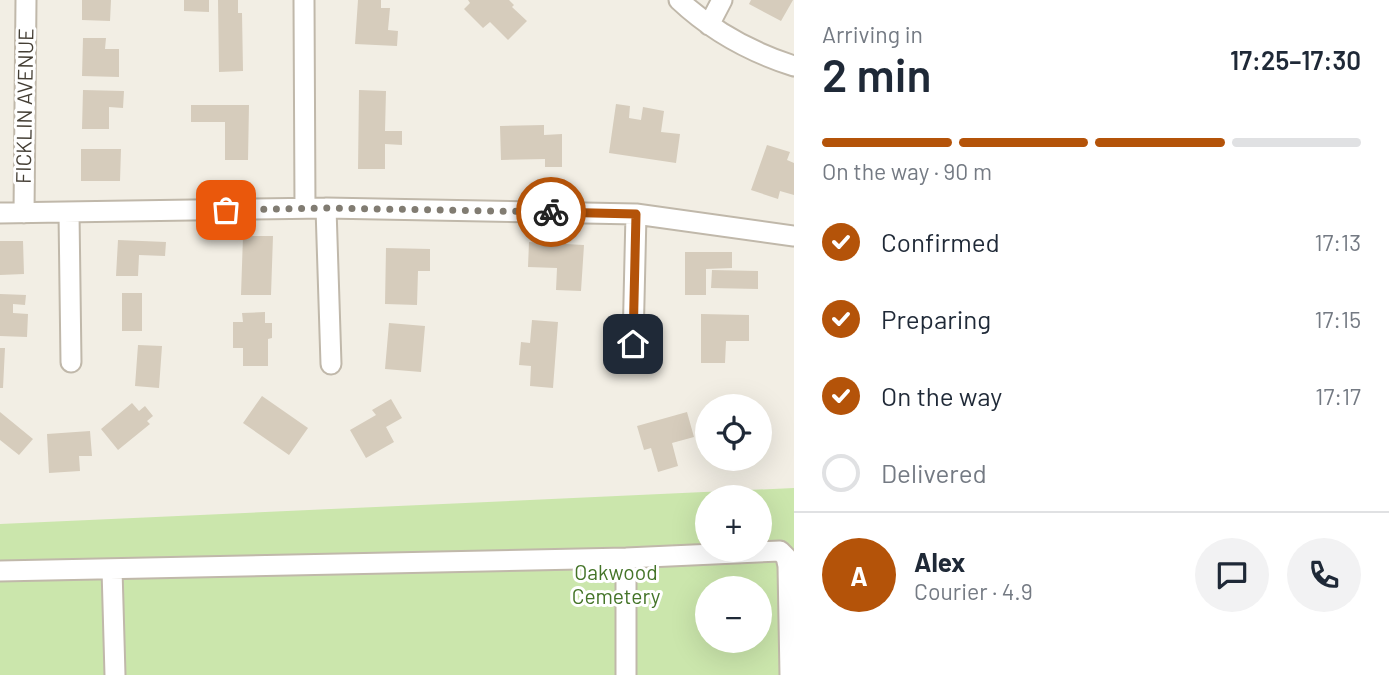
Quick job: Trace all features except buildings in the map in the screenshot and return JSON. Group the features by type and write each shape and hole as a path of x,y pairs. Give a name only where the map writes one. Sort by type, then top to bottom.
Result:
{"street":[{"name":"FICKLIN AVENUE","path":"24,213 26,0"},
{"path":"304,0 305,208"},
{"path":"679,0 709,25 746,48 794,66"},
{"path":"709,25 722,0"},
{"path":"0,213 326,208 636,214 794,236"},
{"path":"326,208 331,364"},
{"path":"69,213 71,362"},
{"path":"633,344 636,214"},
{"path":"0,571 626,558 780,551 786,557 788,566 790,675"},
{"path":"626,558 626,675"},
{"path":"111,569 115,675"}],"green space":[{"name":"Oakwood Cemetery","path":"794,488 794,675 0,675 0,524 695,492 695,562 772,562 772,489"}],"way so far":[{"path":"226,210 326,208 551,212"}],"route":[{"path":"551,212 636,214 633,344"}]}
